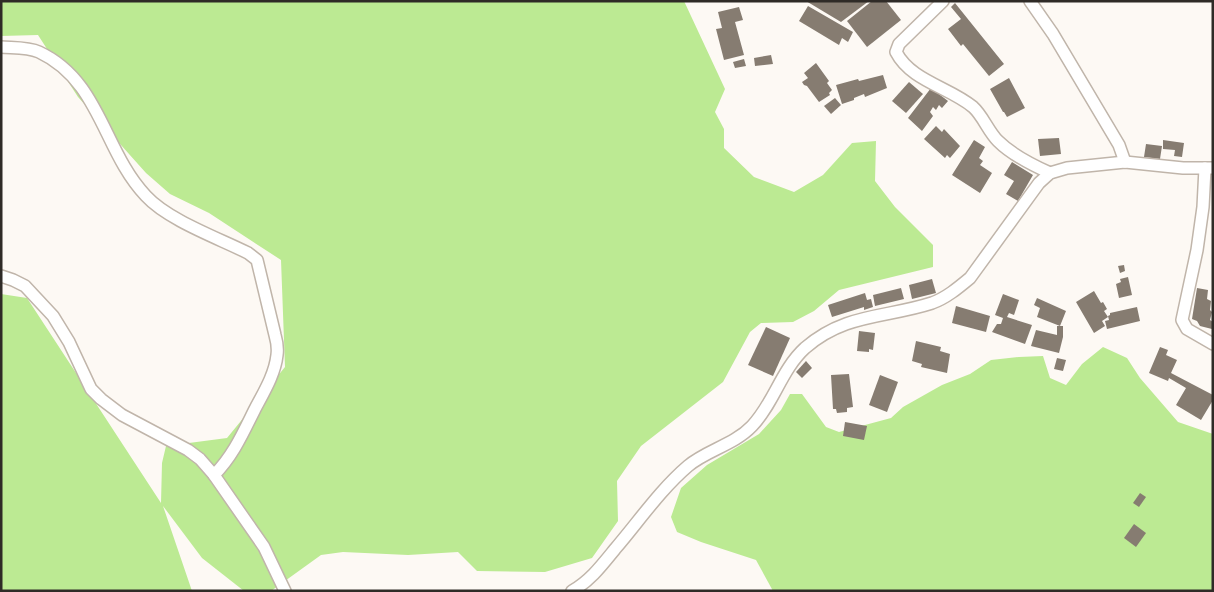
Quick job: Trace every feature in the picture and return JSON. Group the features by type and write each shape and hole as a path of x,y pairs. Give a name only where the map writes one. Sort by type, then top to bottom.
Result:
{"street":[{"path":"943,1 899,44 896,52 898,56 906,67 972,107 999,141 1011,151 1050,173"},
{"path":"1030,1 1053,34 1119,145 1125,162"},
{"path":"1,47 38,52 62,67 75,79 87,93 133,182 156,207 248,253 257,260 278,348 276,360 268,385 236,448 227,462 214,475"},
{"path":"572,591 596,572 670,483 683,471 702,456 740,437 751,427 762,415 791,363 805,348 846,322 932,303 955,291 970,278 1039,183 1050,173 1092,164 1125,162 1183,168 1209,168 1197,250 1182,320 1187,329 1213,344"},
{"path":"1,276 25,286 53,316 70,342 91,389 101,399 122,415 188,450 214,475 264,547 285,591"}],"green space":[{"path":"1,1 684,1 725,89 715,112 724,129 724,148 754,177 794,192 823,175 852,143 876,141 875,181 895,207 933,245 933,267 839,290 814,311 793,322 761,323 750,332 723,382 641,446 617,481 618,521 592,558 545,572 477,571 458,552 408,555 343,552 321,555 271,591 244,591 202,558 163,506 192,591 1,591 1,294 27,298 161,503 162,463 166,446 227,438 285,367 281,260 209,213 170,194 146,173 78,97 38,35 1,36"},
{"path":"1103,347 1127,358 1140,378 1178,422 1213,434 1213,591 773,591 756,560 677,532 671,517 681,488 707,465 759,434 781,410 790,394 802,394 826,427 839,432 891,418 903,407 942,385 970,374 991,360 1043,356 1050,378 1066,385 1082,364"}],"building":[{"path":"806,1 869,1 841,22"},
{"path":"872,1 886,1 901,20 867,47 847,21"},
{"path":"955,3 1004,64 989,76 948,29 961,19 951,7"},
{"path":"808,6 853,32 848,42 842,38 839,45 799,21"},
{"path":"739,7 743,20 735,22 744,55 724,60 716,29 722,28 718,12"},
{"path":"771,55 773,64 755,66 754,58"},
{"path":"744,59 746,66 735,68 733,62"},
{"path":"816,63 829,81 827,83 832,90 829,93 830,95 819,102 802,82 808,78 804,73"},
{"path":"883,75 887,88 865,97 864,94 842,104 836,85"},
{"path":"1009,78 1025,108 1007,117 990,89"},
{"path":"909,82 923,94 906,113 892,101"},
{"path":"931,88 948,101 942,108 939,105 936,110 933,107 930,112 933,116 922,131 908,118"},
{"path":"835,98 841,105 831,114 824,106"},
{"path":"936,126 942,132 944,129 960,146 950,158 947,155 945,158 924,139"},
{"path":"1059,138 1061,154 1040,156 1038,139"},
{"path":"974,140 985,147 979,158 983,161 980,165 992,173 980,193 952,175"},
{"path":"1163,140 1184,143 1182,157 1174,156 1175,150 1163,149"},
{"path":"1146,144 1162,146 1160,159 1144,157"},
{"path":"1012,162 1033,175 1018,201 1006,194 1014,181 1004,175"},
{"path":"1124,265 1125,271 1120,273 1118,266"},
{"path":"1128,277 1132,295 1119,298 1116,284 1121,282 1120,279"},
{"path":"932,279 936,293 912,299 909,285"},
{"path":"901,288 904,299 875,306 873,295"},
{"path":"1197,288 1208,290 1207,299 1211,301 1210,310 1212,312 1210,320 1213,322 1212,329 1200,326 1197,321 1192,319"},
{"path":"1094,291 1107,309 1104,311 1108,317 1102,321 1105,326 1094,333 1076,302"},
{"path":"865,293 867,300 871,299 873,307 864,310 864,307 832,317 828,305"},
{"path":"1003,294 1019,300 1014,315 1009,313 1007,317 1032,325 1025,344 992,332 997,324 1001,324 1003,318 995,315"},
{"path":"1037,298 1066,311 1060,326 1037,317 1040,308 1034,305"},
{"path":"956,306 990,316 986,332 952,323"},
{"path":"1137,307 1140,321 1107,329 1105,321 1109,320 1108,316 1110,313"},
{"path":"1057,326 1063,326 1063,337 1059,353 1031,346 1036,330 1057,335"},
{"path":"766,327 790,338 773,376 748,365"},
{"path":"859,331 875,333 873,350 869,349 869,352 857,351"},
{"path":"916,341 941,347 940,351 950,354 947,373 921,367 922,364 912,361"},
{"path":"1160,347 1168,350 1166,355 1177,360 1171,373 1213,395 1213,400 1201,420 1176,405 1186,388 1169,378 1168,381 1149,373"},
{"path":"1057,358 1066,360 1063,371 1054,369"},
{"path":"806,361 812,368 802,378 796,372"},
{"path":"849,374 853,407 847,408 847,412 837,413 836,409 833,409 831,375"},
{"path":"880,375 898,382 887,412 869,405"},
{"path":"845,422 867,426 864,440 843,436"},
{"path":"1140,493 1146,497 1139,507 1133,503"},
{"path":"1134,524 1146,533 1136,547 1124,538"}]}
